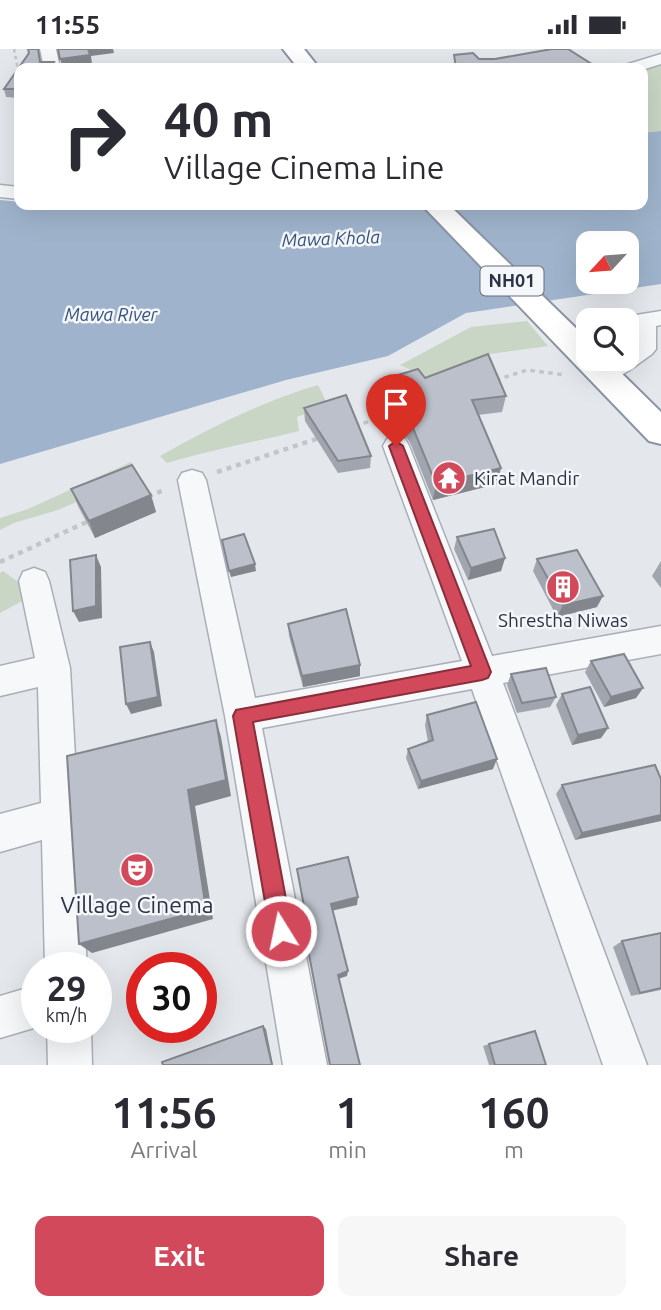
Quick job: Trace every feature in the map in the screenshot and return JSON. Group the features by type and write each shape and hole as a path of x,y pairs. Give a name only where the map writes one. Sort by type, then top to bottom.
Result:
{"highway":[{"path":"293,49 305,63"},
{"name":"NH01","path":"440,210 576,346"},
{"name":"NH01","path":"601,371 661,432"}],"street":[{"path":"639,350 644,349 645,320 661,318"},
{"path":"396,446 482,672 625,1065"},
{"path":"192,480 243,716 305,1065"},
{"path":"34,581 54,668 65,952"},
{"path":"243,716 661,640"},
{"path":"0,681 54,668"},
{"path":"0,833 60,817"},
{"path":"0,1017 21,1011"},
{"path":"69,1043 70,1065"}],"path":[{"path":"491,382 527,370 591,377 592,371"},
{"path":"344,430 405,409"},
{"path":"136,502 192,480 331,434"},
{"path":"0,562 99,517"}],"green space":[{"path":"661,56 661,131 648,132 648,67"},
{"path":"527,321 548,346 490,354 437,382 400,365 471,327"},
{"path":"318,385 328,405 297,417 299,431 167,463 160,456 237,416"},
{"path":"131,462 138,475 58,510 0,530 0,518 28,509"},
{"path":"3,571 24,586 24,600 0,613 0,573"}],"water":[{"name":"Mawa River","path":"661,131 661,284 639,287 639,231 576,231 576,294 594,294 466,313 388,356 286,380 0,464 0,200 14,201 14,210 648,210 648,132"}],"building":[{"path":"28,49 38,49 40,62 54,62 22,63 29,53"},
{"path":"58,49 88,49 90,55 60,59"},
{"path":"552,49 568,49 590,63 455,63 454,55 473,53 479,59 495,59"},
{"path":"14,75 14,89 4,89"},
{"path":"488,354 506,396 472,400 501,468 436,484 413,428 409,421 403,419 385,379 418,369 425,378"},
{"path":"346,395 371,456 338,461 304,408"},
{"path":"132,465 151,495 89,521 71,489"},
{"path":"494,529 505,558 471,568 457,537"},
{"path":"244,534 255,564 229,571 222,540"},
{"path":"577,550 603,596 563,605 537,559"},
{"path":"96,555 96,606 73,611 70,560"},
{"path":"346,609 360,665 302,676 288,624"},
{"path":"150,642 158,697 126,704 120,647"},
{"path":"624,654 643,688 611,697 591,661"},
{"path":"546,668 556,697 522,703 511,674"},
{"path":"590,687 608,728 578,735 562,694"},
{"path":"476,702 497,759 421,781 408,749 433,740 427,715"},
{"path":"216,720 226,780 188,790 206,909 79,944 67,756"},
{"path":"655,765 661,779 661,815 582,833 562,785"},
{"path":"348,857 358,897 331,904 348,971 338,975 360,1065 330,1065 303,923 307,922 297,869"},
{"path":"661,933 661,988 640,993 622,941"},
{"path":"263,1026 272,1065 163,1065 162,1062"},
{"path":"535,1031 546,1065 495,1065 489,1044"}],"place":[{"name":"Kirat Mandir","path":"449,478"},
{"name":"Shrestha Niwas","path":"563,587"},
{"name":"Village Cinema","path":"137,870"}],"route":[{"path":"281,931 243,716 482,672 396,446"}],"water label":[{"name":"Mawa Khola","path":"331,239"}]}
